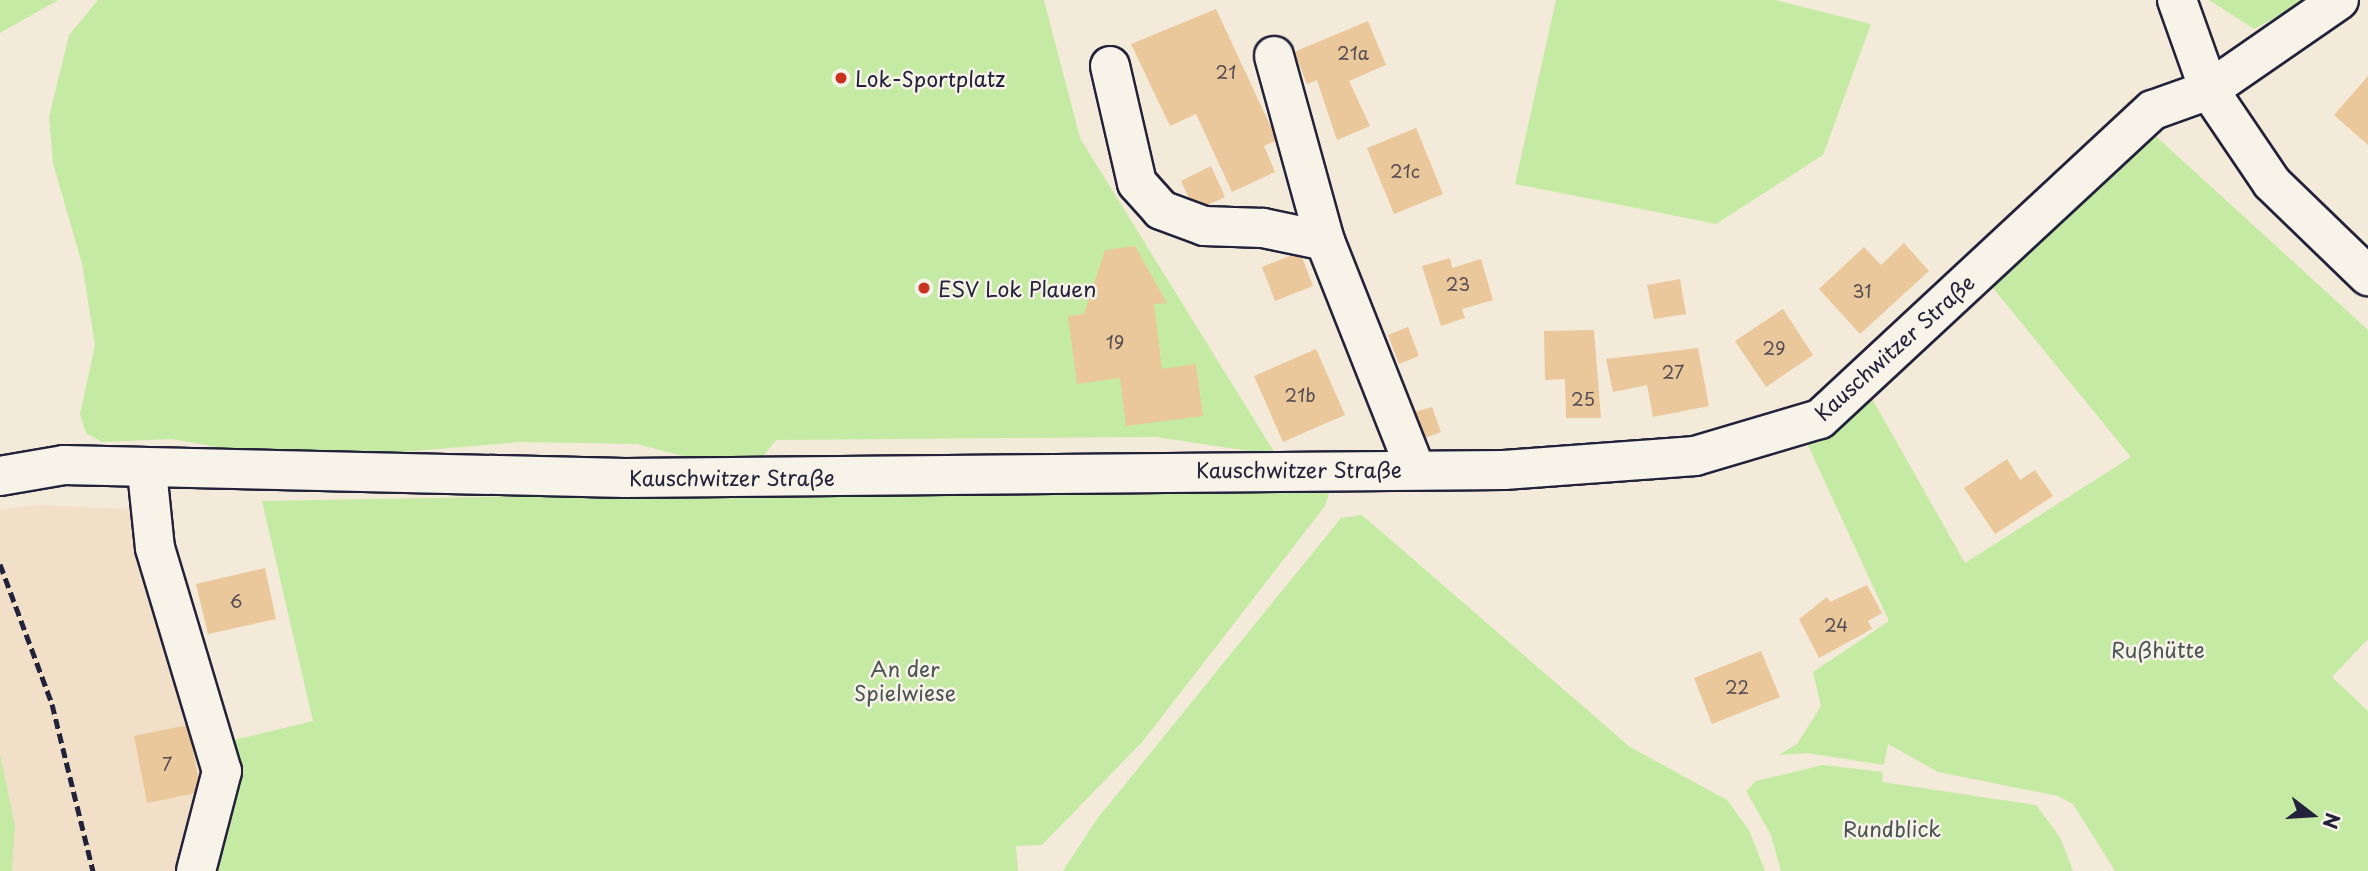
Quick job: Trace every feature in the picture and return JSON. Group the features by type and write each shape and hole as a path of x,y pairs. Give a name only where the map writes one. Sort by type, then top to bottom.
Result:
{"street":[{"path":"2177,0 2209,90 2272,183 2368,276"},
{"name":"Kauschwitzer Straße","path":"0,476 64,465 147,471 638,478 1415,468 1504,470 1695,456 1820,419 2153,110 2209,90 2339,0"},
{"path":"1275,57 1325,241 1415,468"},
{"path":"1110,66 1138,183 1161,210 1204,226 1263,228 1325,241"},
{"path":"147,471 155,548 222,771 196,871"}],"shaded area":[{"path":"37,505 157,510 194,645 234,740 232,785 203,871 12,871 15,826 0,753 0,510"}],"green space":[{"path":"0,0 58,0 0,33"},
{"path":"98,0 1044,0 1080,138 1276,455 1156,437 776,440 761,459 690,458 637,444 521,442 294,461 172,439 102,442 86,433 80,414 95,345 82,264 53,163 49,117 69,35"},
{"path":"1556,0 1775,0 1871,24 1823,155 1716,224 1515,184"},
{"path":"2209,0 2307,0 2254,29"},
{"name":"Rußhütte","path":"2149,130 2368,330 2368,639 2332,677 2368,711 2368,871 2115,871 2073,804 2058,796 1938,772 1888,744 1884,765 1807,753 1779,755 1797,744 1821,706 1813,672 1889,621 1807,443 1870,395 1965,563 2131,457 1993,288"},
{"name":"An der Spielwiese","path":"969,488 1330,490 1325,506 1143,741 1042,845 1016,846 1018,871 203,871 232,785 234,740 313,721 262,501"},
{"path":"1362,515 1630,747 1727,800 1749,830 1765,871 1063,871 1097,819 1341,518"},
{"path":"0,753 15,826 12,871 0,871"},
{"name":"Rundblick","path":"1823,765 1883,772 1882,782 2036,805 2060,837 2073,871 1781,871 1771,835 1746,791 1756,781"}],"building":[{"path":"1216,9 1277,140 1264,146 1275,172 1232,192 1196,114 1170,126 1131,44"},
{"path":"1368,21 1386,65 1349,81 1370,126 1337,140 1317,80 1307,84 1294,52"},
{"path":"2368,76 2368,145 2334,115"},
{"path":"1416,128 1443,194 1394,214 1367,148"},
{"path":"1211,166 1225,197 1195,211 1181,181"},
{"path":"1904,243 1929,271 1860,334 1819,289 1864,247 1881,265"},
{"path":"1135,246 1167,303 1154,304 1162,369 1196,364 1203,416 1126,426 1120,378 1077,384 1068,316 1084,314 1105,250"},
{"path":"1300,252 1313,286 1275,301 1262,267"},
{"path":"1450,258 1452,268 1481,259 1493,300 1462,309 1465,318 1441,326 1422,266"},
{"path":"1680,279 1686,314 1654,319 1647,285"},
{"path":"1783,309 1813,355 1766,387 1735,341"},
{"path":"1408,327 1419,356 1399,364 1388,335"},
{"path":"1594,330 1601,418 1566,418 1565,379 1545,380 1544,331"},
{"path":"1698,348 1709,406 1653,417 1647,385 1613,392 1606,359"},
{"path":"1316,349 1345,415 1283,442 1254,376"},
{"path":"1432,407 1441,432 1424,438 1415,412"},
{"path":"2007,459 2020,480 2035,470 2053,496 1995,534 1964,488"},
{"path":"265,568 276,619 208,634 196,584"},
{"path":"1867,585 1882,613 1868,621 1872,629 1819,658 1799,619 1827,597 1830,602"},
{"path":"1761,651 1780,697 1712,724 1694,678"},
{"path":"188,725 201,792 147,803 134,736"}],"railway":[{"path":"0,564 52,704 93,871"}],"place":[{"name":"Lok-Sportplatz","path":"841,78"},
{"name":"ESV Lok Plauen","path":"924,288"}]}
